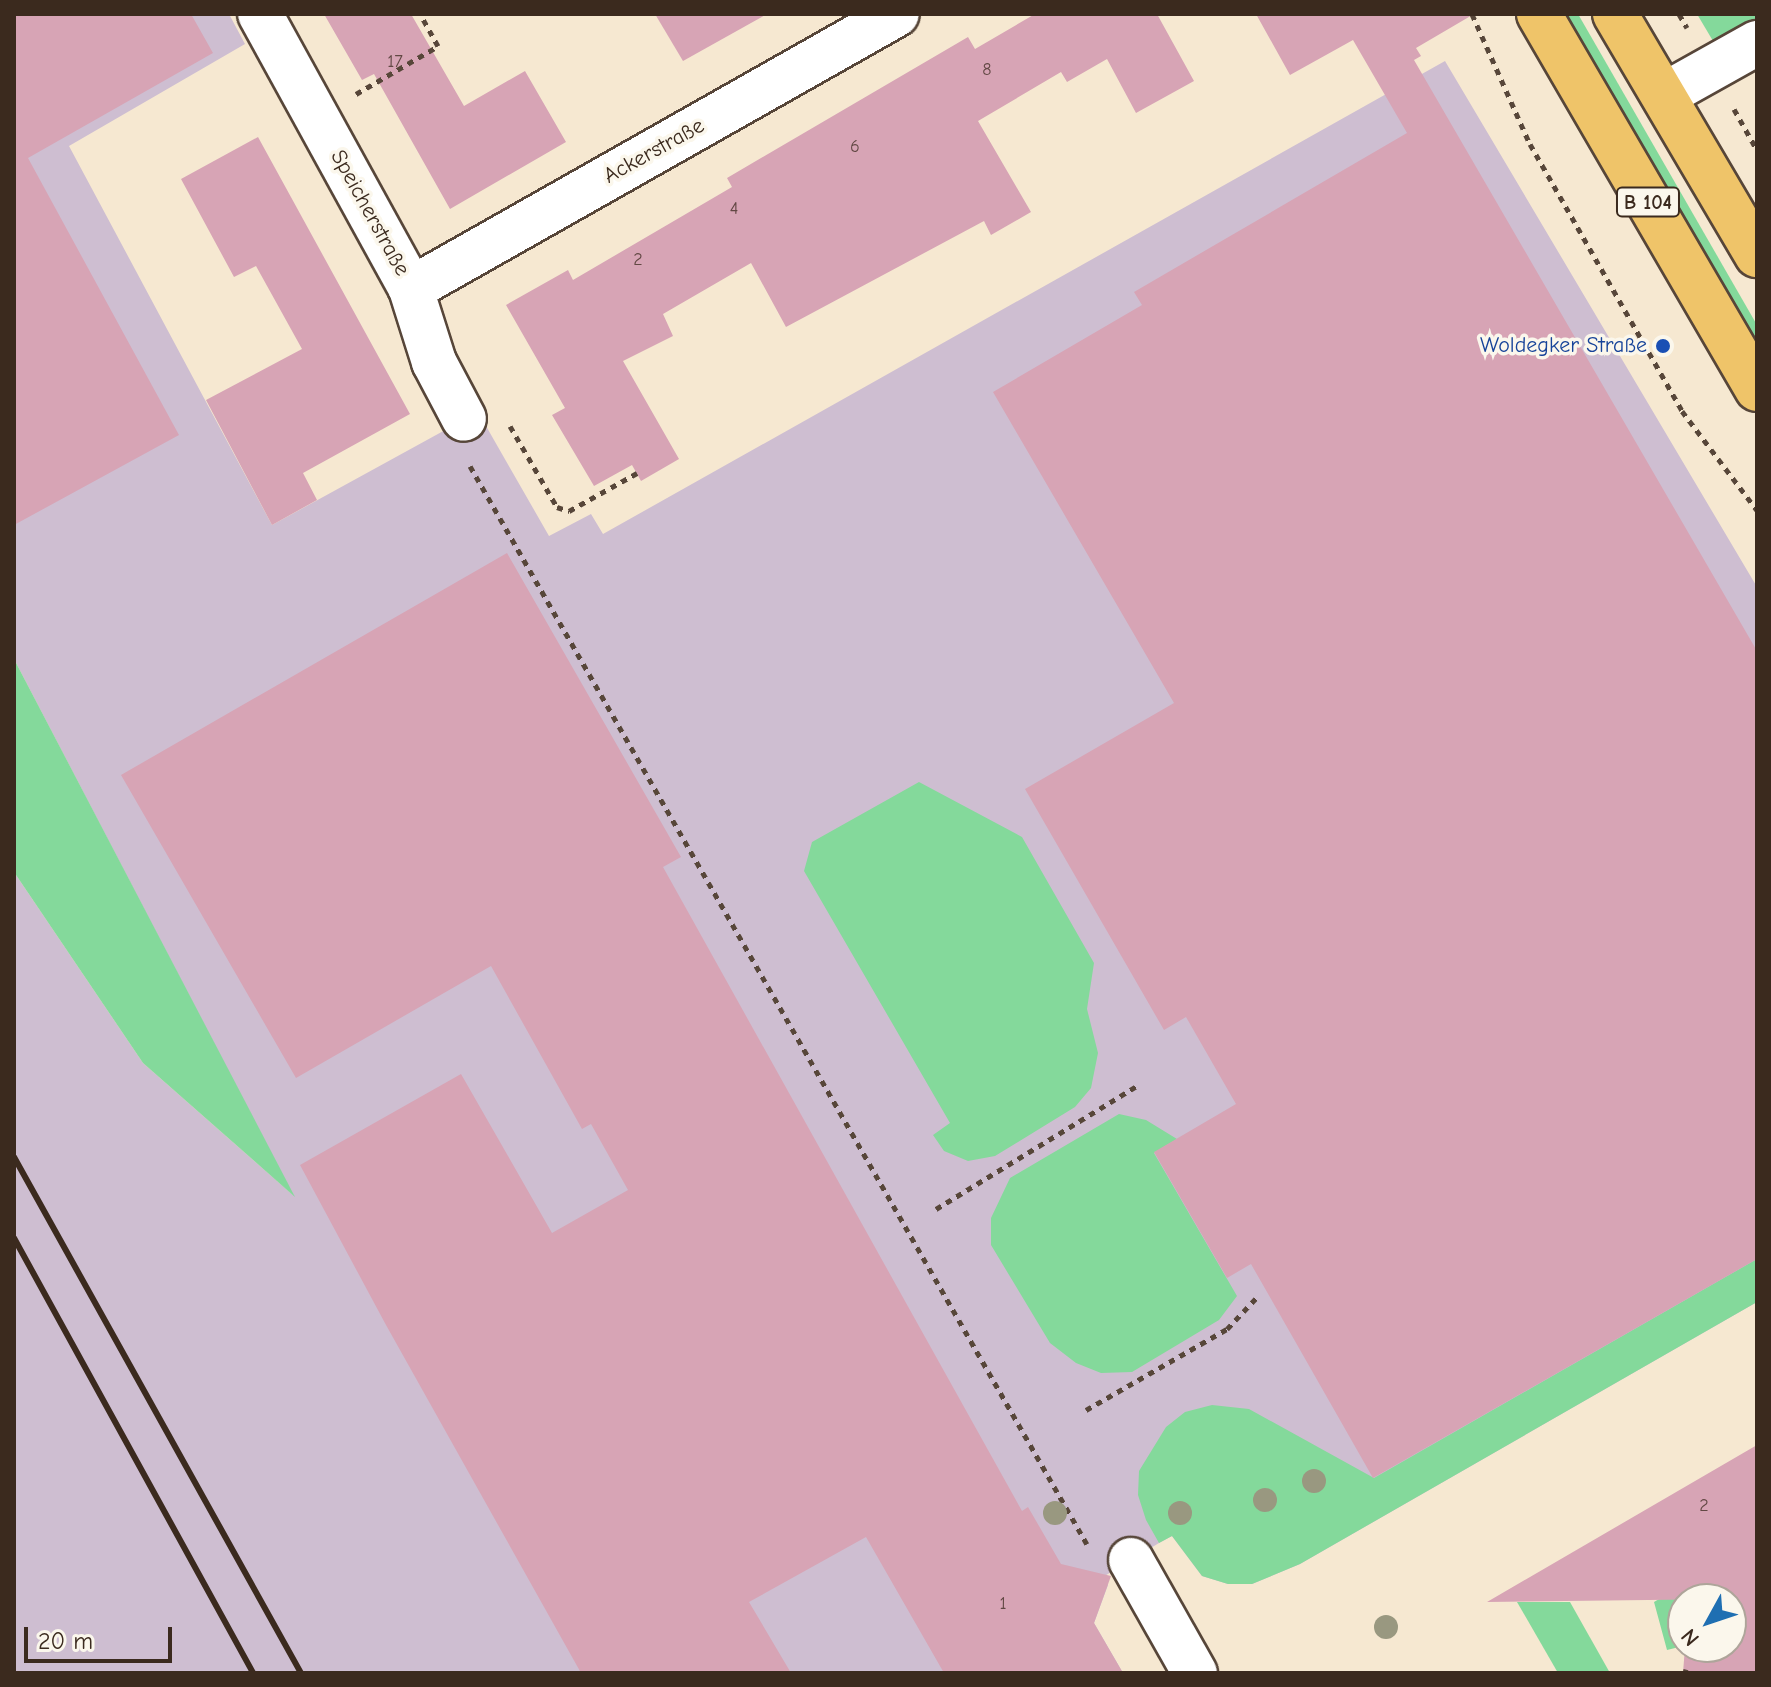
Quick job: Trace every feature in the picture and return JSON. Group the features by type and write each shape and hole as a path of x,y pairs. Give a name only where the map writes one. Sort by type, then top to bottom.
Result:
{"main road":[{"name":"B 104","path":"1539,14 1757,389"},
{"name":"B 104","path":"1615,14 1757,255"}],"street":[{"name":"Speicherstraße","path":"260,14 411,289 434,362 479,432"},
{"name":"Ackerstraße","path":"411,289 897,14"},
{"path":"1664,95 1757,43"},
{"path":"1112,1556 1195,1673"}],"path":[{"path":"317,117 438,46 420,14"},
{"path":"1472,14 1530,144 1682,411 1757,510"},
{"path":"479,432 557,507 569,511 637,473"},
{"path":"479,432 1112,1556"},
{"path":"936,1209 1138,1085"},
{"path":"1086,1410 1227,1329 1259,1295"}],"shaded area":[{"path":"14,14 229,14 245,44 69,146 272,525 478,412 549,536 591,514 603,534 1445,61 1757,587 1757,1302 1300,1564 1252,1584 1228,1584 1202,1576 1172,1536 1159,1543 1103,1577 1108,1585 1094,1623 1123,1673 14,1673 14,872 143,1063 293,1195 14,659"}],"green space":[{"path":"1561,14 1578,14 1757,325 1757,351"},
{"path":"1697,14 1757,14 1757,25 1725,43 1713,41"},
{"path":"14,659 295,1197 143,1063 14,872"},
{"path":"919,782 1022,837 1094,963 1087,1009 1098,1053 1091,1088 1075,1107 995,1156 968,1161 944,1151 933,1135 950,1123 804,871 812,842"},
{"path":"1119,1114 1146,1120 1177,1139 1154,1153 1237,1296 1219,1320 1132,1372 1101,1373 1076,1363 1050,1343 991,1245 991,1218 1010,1178"},
{"path":"1757,1259 1757,1302 1300,1564 1252,1584 1228,1584 1202,1576 1172,1536 1159,1543 1146,1520 1138,1495 1139,1471 1166,1427 1185,1412 1212,1405 1249,1409 1374,1478"},
{"path":"1714,1567 1698,1583 1687,1583"},
{"path":"1667,1594 1667,1650 1654,1602"},
{"path":"1517,1602 1570,1602 1610,1673 1558,1673"}],"building":[{"path":"14,14 191,14 213,53 28,158 179,435 14,525"},
{"path":"324,14 411,14 464,106 525,71 566,142 450,209 374,74 362,80"},
{"path":"655,14 767,14 683,61"},
{"path":"1035,14 1157,14 1194,81 1136,113 1107,59 1067,82 1061,72 978,121 1031,212 991,235 984,221 786,327 751,263 663,314 673,336 623,361 679,459 641,481 632,465 594,486 552,415 565,408 506,305 568,270 573,280 732,187 727,178 968,37 975,49"},
{"path":"1256,14 1474,14 1416,48 1421,56 1414,60 1757,651 1757,1259 1373,1478 1251,1264 1227,1278 1154,1152 1236,1104 1186,1017 1164,1030 1025,789 1174,703 993,392 1142,305 1134,292 1407,133 1353,40 1290,75"},
{"path":"258,137 410,414 303,473 317,500 272,525 206,400 302,349 256,266 234,277 181,179"},
{"path":"507,553 681,857 663,867 1022,1511 1028,1507 1061,1564 1111,1576 1094,1623 1123,1673 944,1673 866,1537 749,1602 791,1673 581,1673 386,1325 300,1165 461,1074 552,1233 628,1190 591,1124 582,1129 491,966 296,1078 121,775"},
{"path":"1757,1445 1757,1673 1683,1673 1684,1663 1747,1663 1747,1583 1667,1583 1667,1600 1487,1602"}],"railway":[{"path":"14,1157 301,1673"},
{"path":"14,1238 253,1673"}],"place":[{"name":"Woldegker Straße","path":"1663,346"}]}
